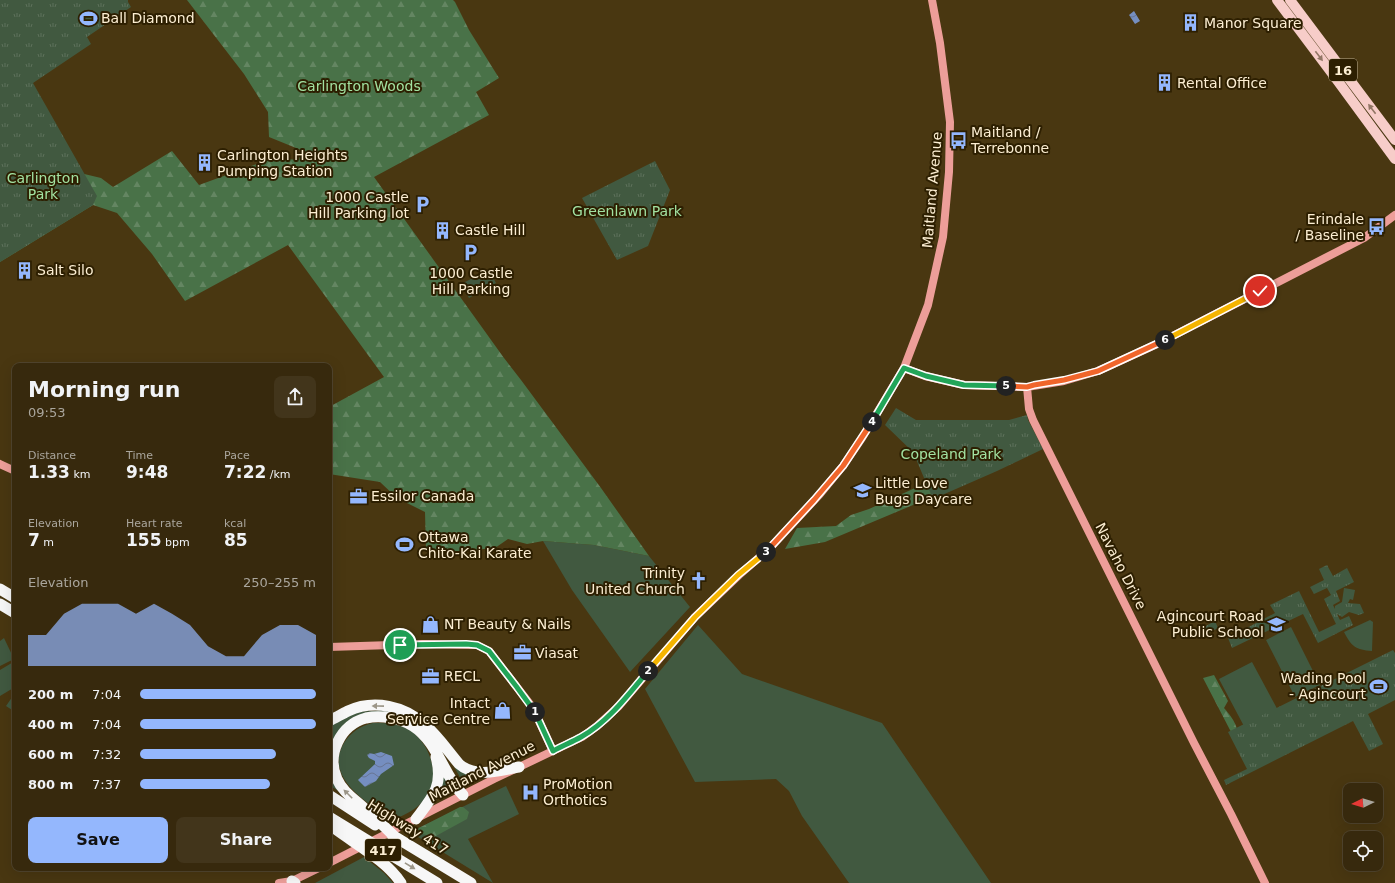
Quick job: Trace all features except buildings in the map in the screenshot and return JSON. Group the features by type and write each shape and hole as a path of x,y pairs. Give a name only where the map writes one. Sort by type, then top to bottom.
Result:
{"highway":[{"path":"0,590 12,596"},
{"path":"0,604 12,611"},
{"path":"332,720 355,708 376,705 395,707 410,714 426,725 459,764 469,770 479,773 519,767"},
{"path":"397,839 367,810 346,793 337,779 333,763 334,750 339,739 352,725 362,719 374,718 396,719 413,727 420,732 433,747 457,789 463,795"},
{"path":"435,735 462,786 463,795"},
{"path":"416,819 433,796 438,782 439,769 433,747"},
{"name":"Highway 417","path":"332,797 397,839 471,883"},
{"name":"417","path":"332,819 437,883"},
{"path":"332,826 382,863 395,874 401,883"}],"main road":[{"name":"16","path":"1277,0 1395,159"},
{"name":"16","path":"1290,0 1395,140"}],"street":[{"name":"Maitland Avenue","path":"332,862 553,751 582,736 597,726 619,706 695,617 738,575 770,548 844,465 904,368 928,305 943,237 948,187 950,146 949,115 940,41 932,1"},
{"path":"904,368 926,376 964,385 1027,387 1064,380 1098,371 1157,344 1364,238 1395,215"},
{"name":"Navaho Drive","path":"1027,387 1029,409 1033,420 1194,743 1234,818 1265,883"},
{"path":"0,464 12,470"},
{"path":"332,647 423,644 477,645 489,651 533,708 553,751"},
{"path":"279,883 292,883 314,871"}],"green space":[{"name":"Carlington Park","path":"0,0 128,0 131,7 87,37 91,44 33,83 97,196 93,205 0,262"},
{"name":"Carlington Woods","path":"187,0 453,0 455,2 469,30 499,78 476,92 489,115 374,177 649,556 594,545 543,541 527,544 508,539 495,548 451,552 426,550 425,512 397,498 380,482 332,474 332,405 384,377 288,245 185,301 152,254 117,213 93,205 0,262 0,237 80,173 101,178 113,187 172,151 199,185 273,158 299,160 301,150 269,137 268,112 244,74"},
{"name":"Greenlawn Park","path":"655,161 670,190 648,246 617,260 582,198"},
{"path":"489,270 496,283 469,298 461,284"},
{"name":"Copeland Park","path":"896,408 916,420 1009,420 1027,415 1028,420 1043,449 933,499 913,452 885,425"},
{"path":"1039,448 913,505 825,542 785,549 797,528 836,526 851,515 869,509 926,483 931,487"},
{"path":"543,541 594,545 649,556 690,607 630,672 572,590"},
{"path":"1327,565 1333,576 1347,568 1354,582 1336,591 1340,601 1333,605 1335,609 1335,606 1342,602 1344,588 1355,590 1353,600 1350,599 1348,603 1360,604 1364,613 1359,615 1349,612 1342,617 1337,614 1340,620 1349,616 1353,625 1318,643 1303,614 1232,648 1228,638 1275,613 1270,605 1299,591 1319,632 1336,624 1324,599 1331,595 1327,588 1314,594 1310,587 1324,580 1319,569"},
{"path":"1370,620 1373,622 1372,651 1362,650 1352,644 1344,632"},
{"path":"1215,621 1218,628 1207,634 1204,627"},
{"path":"698,625 742,674 882,723 991,883 849,883 802,816 789,791 776,779 695,782 645,689"},
{"path":"1291,627 1320,685 1295,697 1266,640"},
{"path":"4,638 12,655 12,660 0,666 0,641"},
{"path":"1393,650 1395,653 1395,700 1368,714 1383,744 1369,751 1353,721 1226,785 1224,780 1247,769 1228,732"},
{"path":"1252,662 1288,729 1255,747 1219,679"},
{"path":"12,663 12,689 0,696 0,670"},
{"path":"1214,675 1228,701 1224,708 1235,724 1238,732 1239,743 1230,730 1203,678"},
{"path":"12,697 12,710 6,706"},
{"path":"388,710 429,737 377,714 333,744 340,792 332,787 332,722 352,712"},
{"path":"373,723 396,725 412,731 425,746 433,766 432,786 425,800 412,810 393,820 361,798 344,779 339,768 339,756 347,739 356,730"},
{"path":"450,759 477,776 476,779 463,783"},
{"path":"441,768 454,789 438,797"},
{"path":"506,786 519,814 468,839 493,883 410,832"},
{"path":"460,807 463,807 469,812 467,819 434,837 419,833 419,828"},
{"path":"364,857 384,873 393,883 315,883"}],"water":[{"path":"1134,11 1140,21 1135,24 1129,15"},
{"name":"Wading Pool - Agincourt","path":"1384,679 1388,688 1374,694 1370,685"},
{"path":"381,752 392,756 394,765 381,774 376,781 365,787 358,780 375,764 375,761 367,755 370,753 374,754"}],"place":[{"name":"Ball Diamond","path":"88,18"},
{"name":"Manor Square","path":"1191,23"},
{"name":"Rental Office","path":"1164,83"},
{"name":"Maitland / Terrebonne","path":"958,140"},
{"name":"Carlington Heights Pumping Station","path":"204,163"},
{"name":"1000 Castle Hill Parking lot","path":"422,205"},
{"name":"Erindale / Baseline","path":"1377,227"},
{"name":"Castle Hill","path":"442,230"},
{"name":"1000 Castle Hill Parking","path":"471,253"},
{"name":"Salt Silo","path":"24,270"},
{"name":"Little Love Bugs Daycare","path":"862,491"},
{"name":"Essilor Canada","path":"358,496"},
{"name":"Ottawa Chito-Kai Karate","path":"405,545"},
{"name":"Trinity United Church","path":"698,581"},
{"name":"NT Beauty & Nails","path":"431,624"},
{"name":"Agincourt Road Public School","path":"1277,624"},
{"name":"Viasat","path":"522,653"},
{"name":"RECL","path":"431,676"},
{"name":"Wading Pool - Agincourt","path":"1379,686"},
{"name":"Intact Service Centre","path":"503,711"},
{"name":"ProMotion Orthotics","path":"530,792"}],"route":[{"path":"400,645 466,644 477,645 489,651 533,708 553,751 582,736 597,726 619,706 695,617 738,575 770,548 814,500 844,465 904,368 926,376 964,385 1027,387 1064,380 1098,371 1157,344 1260,291"}]}
